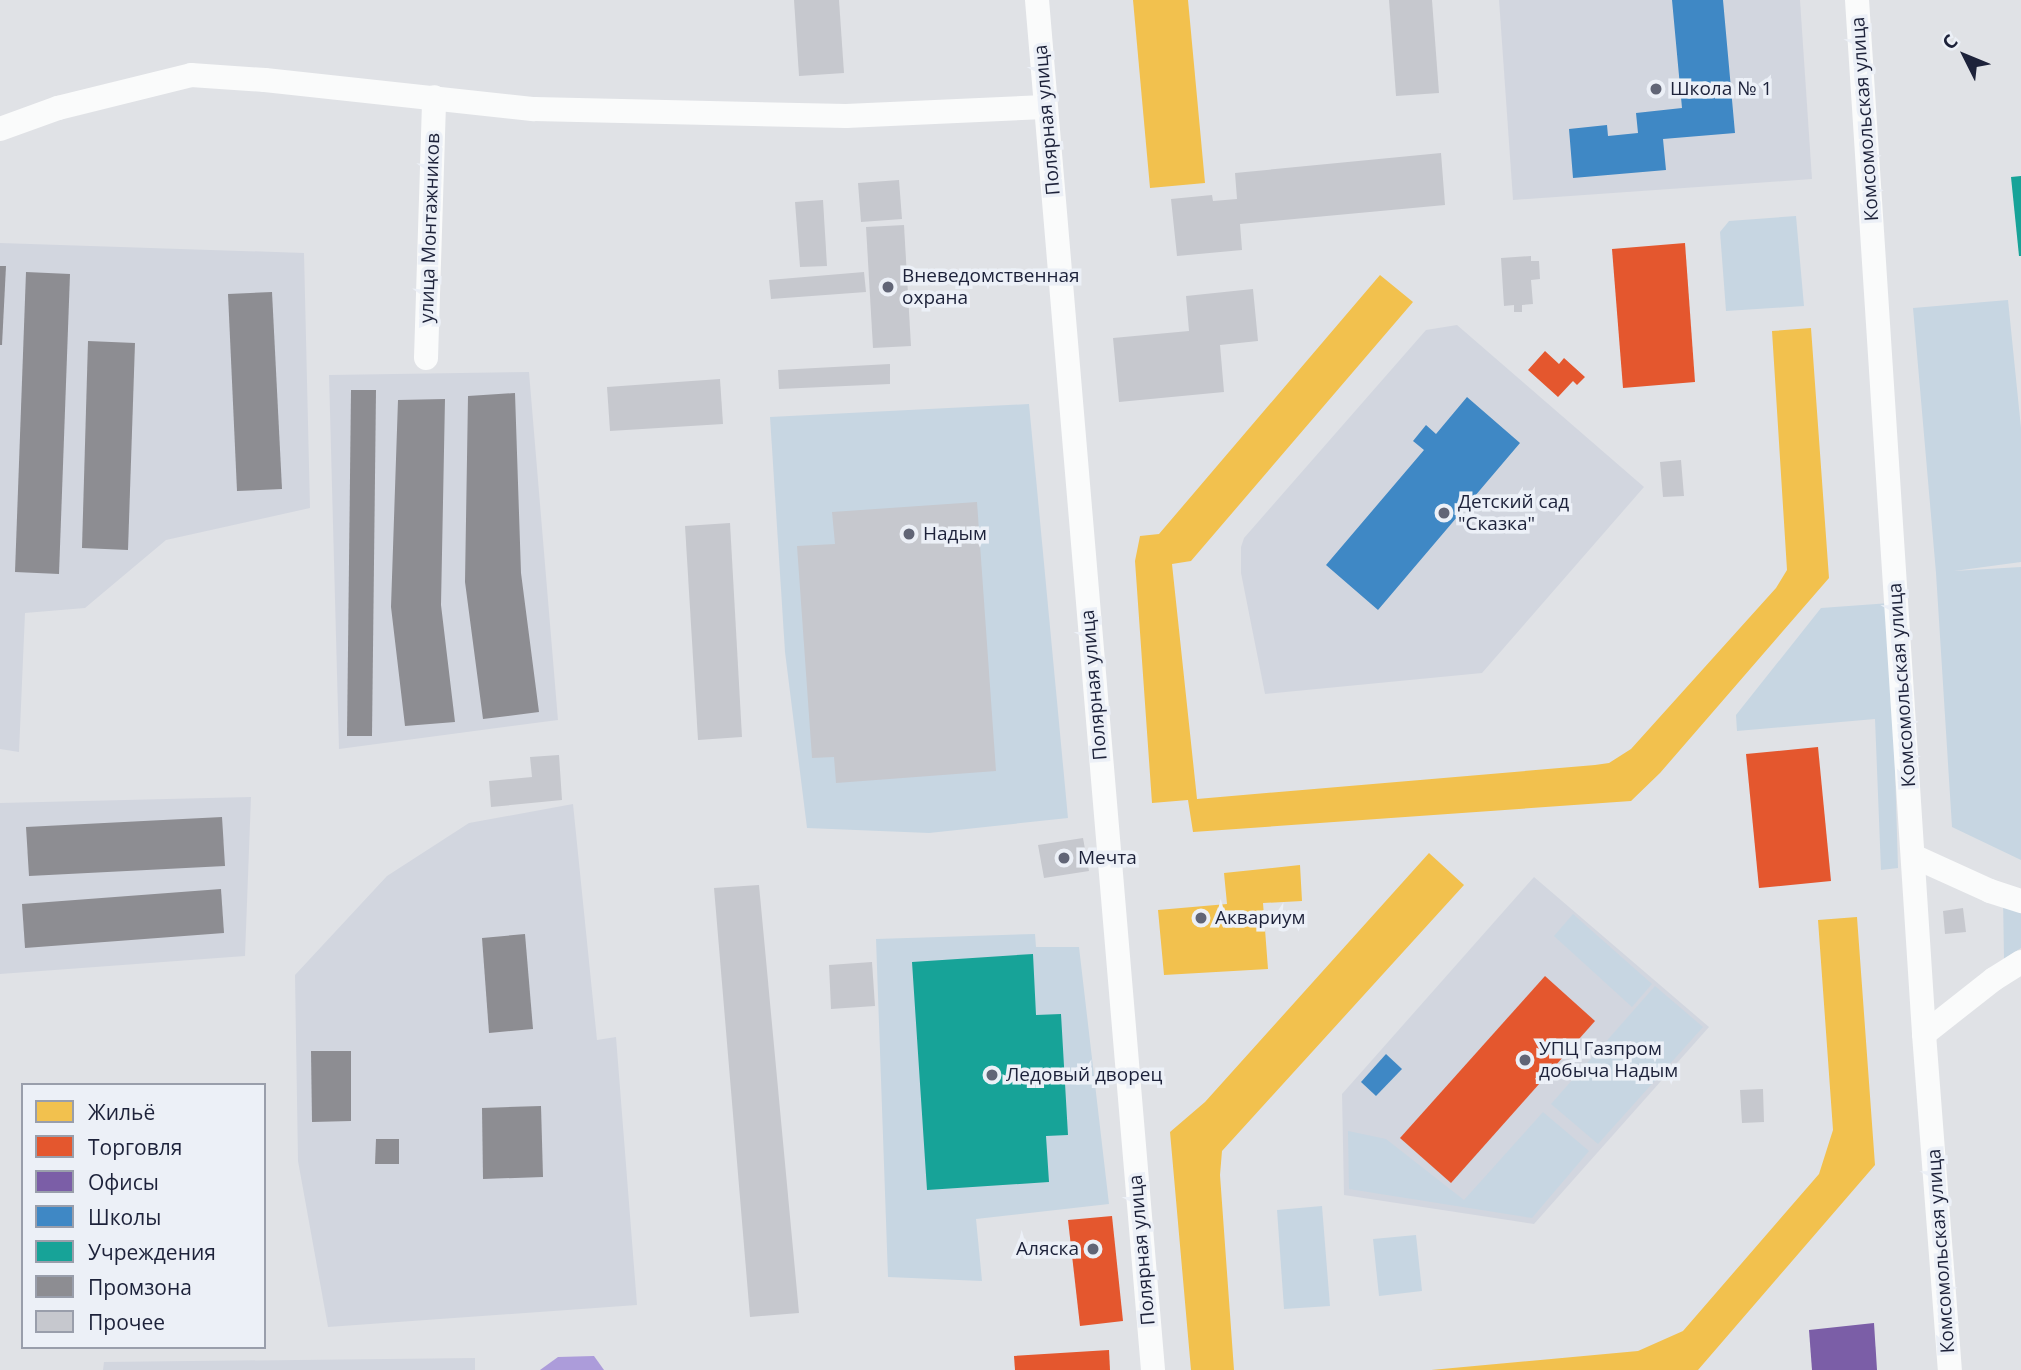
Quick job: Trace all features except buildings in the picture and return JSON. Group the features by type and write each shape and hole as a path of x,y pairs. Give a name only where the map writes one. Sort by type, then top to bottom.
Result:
{"street":[{"name":"Полярная улица","path":"1037,0 1153,1370"},
{"name":"Комсомольская улица","path":"1857,0 1924,1034 1950,1370"},
{"path":"0,129 58,108 191,75 265,80 534,109 846,116 1045,107"},
{"name":"улица Монтажников","path":"426,358 434,97"},
{"path":"1913,856 1990,891 2021,901"},
{"path":"1924,1034 1994,979 2021,962"}],"shaded area":[{"name":"Школа № 1","path":"1499,0 1800,0 1812,179 1513,200"},
{"path":"1796,216 1804,306 1726,311 1720,232 1729,221"},
{"path":"0,243 304,253 310,508 166,540 85,608 25,613 19,752 0,749"},
{"path":"2008,300 2021,428 2021,562 1954,571 2021,567 2021,860 1952,827 1936,573 1913,308"},
{"name":"Детский сад \"Сказка\"","path":"1457,325 1644,487 1482,673 1265,694 1241,573 1241,547 1244,538 1426,330"},
{"path":"529,372 558,720 339,749 329,375"},
{"name":"Надым","path":"1029,404 1068,818 929,833 807,828 785,652 770,417"},
{"path":"1890,603 1898,868 1881,870 1875,719 1737,731 1736,715 1821,608"},
{"path":"251,797 245,956 0,974 0,803"},
{"path":"573,804 597,1040 616,1037 637,1305 328,1327 298,1161 295,975 387,876 469,823"},
{"name":"УПЦ Газпром добыча Надым","path":"1534,877 1709,1027 1534,1224 1344,1195 1342,1094"},
{"path":"2003,898 2021,905 2021,948 2004,959"},
{"path":"1573,914 1652,984 1632,1007 1554,936"},
{"path":"1035,934 1036,947 1079,947 1109,1204 976,1219 982,1281 888,1277 876,939"},
{"path":"1655,986 1703,1027 1598,1144 1551,1104"},
{"path":"1543,1112 1589,1151 1532,1218 1349,1189 1348,1131 1386,1139 1464,1200"},
{"path":"1322,1206 1330,1306 1284,1309 1277,1210"},
{"path":"1416,1235 1422,1291 1379,1296 1373,1239"},
{"path":"594,1356 604,1370 540,1370 558,1357"},
{"path":"475,1358 475,1370 103,1370 104,1362"}],"place":[{"name":"Школа № 1","path":"1656,89"},
{"name":"Вневедомственная охрана","path":"888,287"},
{"name":"Детский сад \"Сказка\"","path":"1444,513"},
{"name":"Надым","path":"909,534"},
{"name":"Мечта","path":"1064,858"},
{"name":"Аквариум","path":"1201,918"},
{"name":"УПЦ Газпром добыча Надым","path":"1525,1060"},
{"name":"Ледовый дворец","path":"992,1075"},
{"name":"Аляска","path":"1093,1249"}]}
